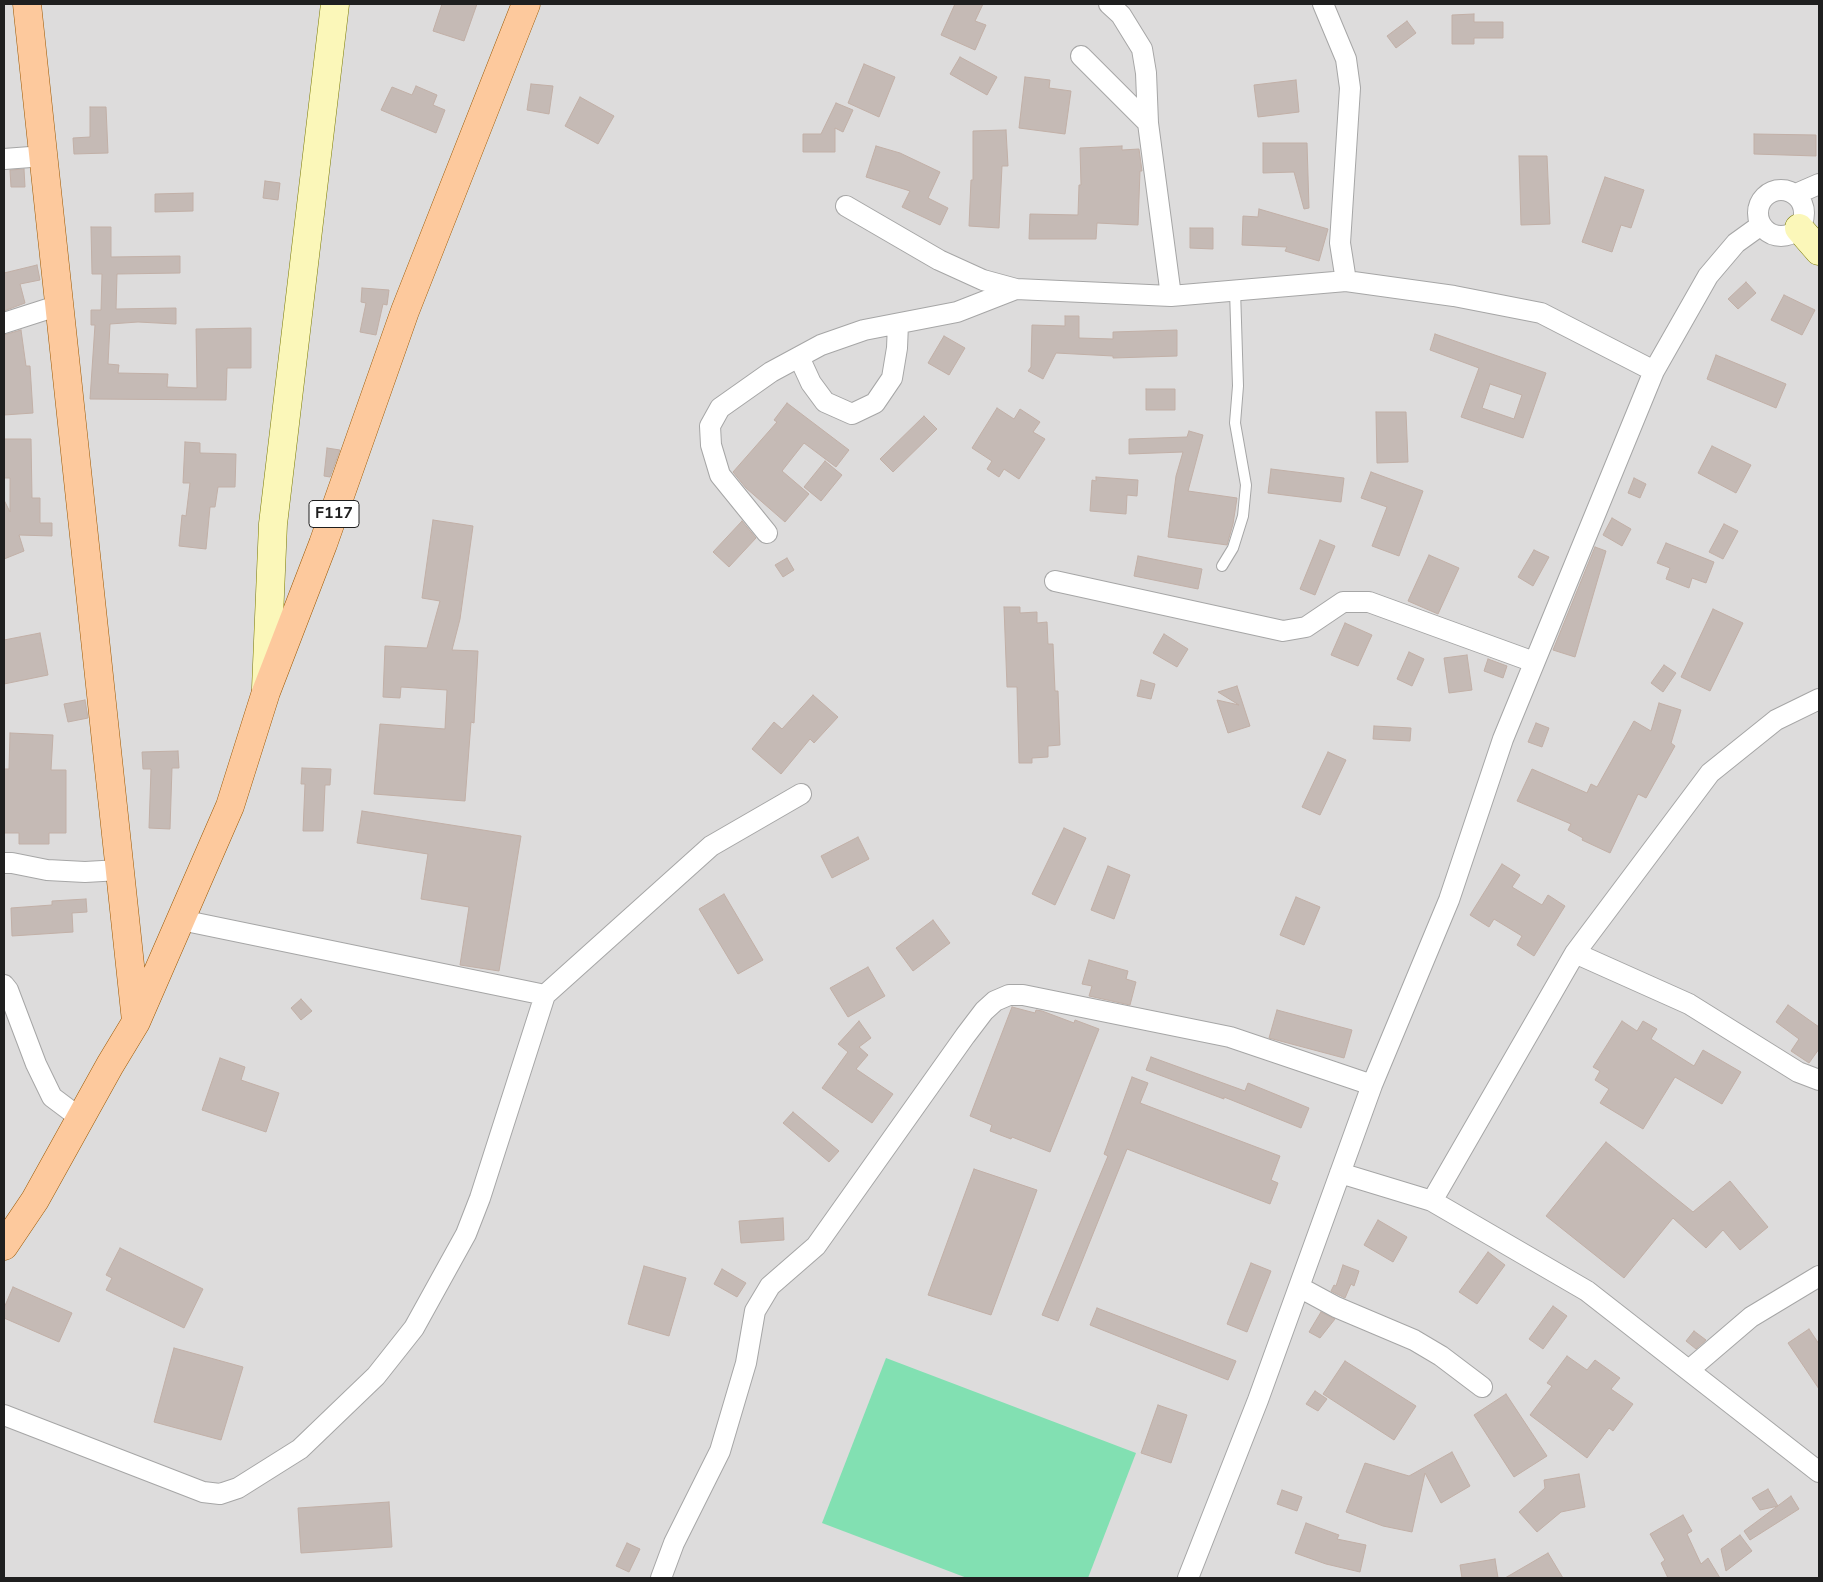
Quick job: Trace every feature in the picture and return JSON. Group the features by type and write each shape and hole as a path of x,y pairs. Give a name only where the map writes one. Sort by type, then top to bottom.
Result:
{"main road":[{"path":"4,1246 35,1200 136,1022 28,4"},
{"path":"266,692 273,532 335,4"},
{"name":"F117","path":"136,1022 230,806 266,692 323,544 405,310 526,4"},
{"path":"1799,228 1819,251"}],"street":[{"path":"1109,4 1121,15 1142,49 1146,73 1148,123 1171,296"},
{"path":"1323,4 1346,59 1350,88 1340,243 1346,281"},
{"path":"1082,56 1148,123"},
{"path":"4,160 44,156"},
{"path":"1796,194 1819,184"},
{"path":"1786,189 1796,194 1804,206 1805,214 1799,228 1792,234 1775,235 1767,232 1761,225 1758,215 1759,204 1765,195 1775,190 1786,189"},
{"path":"846,206 939,260 983,280 1016,289 1171,296 1346,281 1454,296 1541,313 1654,371"},
{"path":"1188,1578 1258,1400 1372,1085 1449,900 1503,739 1654,371 1708,276 1736,243 1761,225"},
{"path":"767,533 720,475 711,445 710,426 720,408 771,372 821,346 864,330 957,312 1016,289"},
{"path":"4,323 60,305"},
{"path":"800,357 811,383 825,402 852,414 875,403 892,378 897,348 898,324"},
{"path":"1055,581 1284,631 1306,627 1343,602 1369,602 1534,662"},
{"path":"1432,1201 1574,953 1710,773 1776,720 1819,700"},
{"path":"4,1415 204,1492 220,1494 238,1488 300,1450 376,1376 414,1328 466,1234 480,1198 545,995 704,851 801,794"},
{"path":"4,863 47,870 85,872 120,870"},
{"path":"181,920 545,995"},
{"path":"1574,953 1689,1004 1798,1072 1819,1080"},
{"path":"4,985 8,990 36,1064 52,1097 80,1118"},
{"path":"661,1578 674,1543 720,1452 746,1363 755,1312 770,1286 816,1246 965,1036 984,1011 996,1001 1009,995 1023,995 1230,1037 1372,1085"},
{"path":"1340,1173 1432,1201 1588,1291 1819,1472"},
{"path":"1689,1370 1751,1316 1819,1276"},
{"path":"1299,1288 1336,1307 1414,1340 1441,1356 1482,1387"}],"lane":[{"path":"1222,566 1233,548 1243,516 1246,485 1235,422 1238,386 1235,290"}],"shaded area":[{"path":"4,4 1819,4 1819,1578 4,1578"}],"green space":[{"path":"886,1358 1136,1453 1088,1578 967,1578 822,1523"}],"building":[{"path":"442,4 477,4 464,41 433,31"},
{"path":"955,4 983,4 975,21 986,25 975,50 941,35"},
{"path":"1474,14 1474,22 1503,22 1503,38 1474,38 1474,44 1452,44 1452,15"},
{"path":"1407,21 1416,33 1396,48 1387,36"},
{"path":"960,57 997,77 987,95 950,74"},
{"path":"864,64 895,77 879,117 848,103"},
{"path":"1025,77 1050,80 1049,88 1071,91 1065,134 1019,128"},
{"path":"1296,80 1299,112 1258,117 1254,85"},
{"path":"531,84 553,86 549,114 527,110"},
{"path":"416,86 437,95 433,105 445,110 436,133 381,110 392,87 412,95"},
{"path":"580,97 614,116 598,144 565,126"},
{"path":"836,103 853,110 843,132 835,128 835,152 803,152 803,134 821,134"},
{"path":"90,107 106,107 108,153 74,154 73,138 90,137"},
{"path":"1006,130 1008,166 1002,166 999,228 969,226 971,180 973,180 973,131"},
{"path":"1754,134 1816,135 1816,156 1754,154"},
{"path":"1263,143 1307,143 1309,208 1304,209 1294,172 1263,173"},
{"path":"876,146 900,153 940,172 928,198 948,208 940,225 902,207 910,191 866,177"},
{"path":"1122,146 1122,150 1139,149 1142,171 1140,171 1138,225 1097,223 1096,239 1029,239 1030,214 1078,215 1079,185 1081,185 1080,148"},
{"path":"1519,156 1547,156 1550,224 1521,225"},
{"path":"24,169 25,187 11,187 10,170"},
{"path":"1605,177 1644,190 1631,228 1621,225 1612,252 1582,242"},
{"path":"265,181 280,183 278,200 263,198"},
{"path":"193,193 193,211 155,212 155,194"},
{"path":"1259,209 1328,229 1319,261 1285,251 1287,247 1242,245 1243,216 1258,217"},
{"path":"91,227 111,227 111,257 180,256 180,273 117,274 116,309 176,308 176,324 138,322 110,324 108,364 119,365 118,373 168,374 167,387 197,388 196,329 251,328 251,368 227,368 226,400 90,399 95,325 91,325 91,310 101,310 102,274 92,274"},
{"path":"1190,228 1213,228 1213,249 1190,248"},
{"path":"37,265 40,280 20,284 25,303 4,311 4,273"},
{"path":"1746,282 1756,293 1738,309 1728,299"},
{"path":"362,288 389,290 387,305 383,304 376,335 360,332 366,303 361,302"},
{"path":"1784,295 1815,310 1802,335 1771,320"},
{"path":"1065,316 1079,316 1079,338 1113,339 1113,332 1177,330 1177,356 1113,358 1113,356 1056,353 1043,379 1028,371 1031,367 1032,325 1065,326"},
{"path":"21,330 26,366 30,366 33,413 4,415 4,335"},
{"path":"1435,334 1546,373 1523,438 1461,417 1479,368 1430,350","holes":["1490,384 1522,395 1514,419 1482,408"]},
{"path":"944,336 965,348 949,375 928,363"},
{"path":"1716,355 1786,384 1776,408 1707,379"},
{"path":"1146,389 1175,389 1175,410 1146,410"},
{"path":"787,403 849,450 836,467 804,443 782,471 809,494 785,522 746,488 733,472 777,422 774,420"},
{"path":"997,408 1014,419 1020,409 1040,422 1033,432 1045,439 1019,479 1004,469 999,477 987,469 992,461 972,448"},
{"path":"1376,412 1406,412 1408,462 1377,463"},
{"path":"924,416 937,429 893,472 880,459"},
{"path":"1189,431 1203,435 1188,491 1237,498 1227,545 1168,537 1176,476 1183,452 1129,454 1129,439 1187,437"},
{"path":"4,439 31,439 32,498 40,498 40,523 52,523 52,536 19,535 24,551 4,559 4,500 10,512 10,478 4,478"},
{"path":"185,442 200,443 200,453 236,454 235,487 218,487 215,507 210,507 206,549 179,546 182,515 186,516 190,483 183,483"},
{"path":"1712,446 1751,465 1736,493 1698,473"},
{"path":"327,448 340,450 330,477 324,476"},
{"path":"825,461 842,475 821,501 804,487"},
{"path":"1271,469 1344,478 1341,502 1268,493"},
{"path":"1371,472 1423,491 1399,556 1372,546 1387,507 1361,498"},
{"path":"1096,477 1138,480 1137,496 1127,495 1126,514 1090,511 1092,480 1096,481"},
{"path":"1634,478 1646,484 1640,498 1628,493"},
{"path":"1612,518 1631,529 1622,546 1603,535"},
{"path":"433,520 473,526 460,619 452,650 478,651 474,723 471,722 465,801 374,794 380,724 445,729 447,690 401,687 400,698 383,697 385,646 427,648 440,601 422,598"},
{"path":"742,521 756,538 729,567 713,552"},
{"path":"1724,524 1738,531 1723,559 1709,552"},
{"path":"1320,540 1335,546 1315,595 1300,589"},
{"path":"1666,543 1714,562 1706,583 1692,578 1689,588 1666,579 1670,568 1657,563"},
{"path":"1595,547 1606,551 1575,657 1553,650"},
{"path":"1534,550 1549,557 1533,586 1518,577"},
{"path":"1429,555 1459,568 1438,614 1408,601"},
{"path":"1138,556 1202,569 1198,589 1134,576"},
{"path":"787,558 794,570 783,577 775,565"},
{"path":"1004,607 1020,607 1020,613 1037,612 1037,623 1047,622 1048,644 1053,644 1055,691 1058,691 1060,745 1048,746 1048,757 1032,758 1032,763 1019,763 1017,687 1007,687"},
{"path":"1713,609 1743,623 1710,691 1681,677"},
{"path":"1345,623 1372,635 1358,666 1331,655"},
{"path":"40,633 48,675 4,684 4,640"},
{"path":"1164,634 1188,649 1177,667 1153,653"},
{"path":"1409,652 1424,659 1412,686 1397,679"},
{"path":"1467,655 1472,690 1449,693 1444,658"},
{"path":"1488,659 1507,666 1503,678 1484,671"},
{"path":"1664,665 1676,673 1663,692 1651,683"},
{"path":"1141,680 1155,684 1151,699 1137,696"},
{"path":"1237,686 1250,726 1228,733 1217,700 1239,705 1218,692"},
{"path":"813,695 838,717 814,743 810,739 781,774 752,749 774,722 782,729"},
{"path":"85,700 88,718 68,722 64,704"},
{"path":"1659,703 1681,710 1671,743 1675,746 1646,798 1638,794 1610,853 1582,840 1583,838 1568,830 1571,824 1517,801 1532,769 1587,793 1591,784 1597,787 1634,721 1651,731"},
{"path":"1536,723 1549,728 1542,747 1528,742"},
{"path":"1374,726 1411,728 1410,741 1373,739"},
{"path":"10,733 53,735 51,770 66,770 66,833 49,833 49,844 19,844 19,833 4,833 4,769 9,769"},
{"path":"178,751 179,768 172,768 170,829 149,828 151,769 143,769 142,752"},
{"path":"1328,752 1346,760 1320,815 1302,807"},
{"path":"302,768 331,769 330,785 325,785 323,831 303,831 305,784 301,784"},
{"path":"362,811 521,836 499,971 460,965 469,907 421,899 428,854 357,843"},
{"path":"1064,828 1086,838 1055,905 1032,894"},
{"path":"858,837 869,859 832,878 821,856"},
{"path":"1502,864 1520,875 1512,887 1542,905 1548,895 1565,906 1534,956 1517,945 1522,936 1494,919 1489,927 1470,915"},
{"path":"1108,866 1130,875 1114,919 1091,910"},
{"path":"724,894 763,960 738,974 699,909"},
{"path":"1296,897 1320,907 1304,945 1280,935"},
{"path":"86,899 87,912 72,913 73,932 12,936 11,908 52,905 52,901"},
{"path":"933,920 950,943 913,971 896,948"},
{"path":"1089,960 1128,971 1126,979 1136,982 1130,1005 1089,996 1092,986 1082,984"},
{"path":"868,967 885,996 848,1017 830,988"},
{"path":"301,999 312,1011 301,1020 291,1008"},
{"path":"1788,1005 1819,1027 1819,1049 1809,1063 1791,1051 1799,1039 1776,1022"},
{"path":"1012,1007 1035,1013 1036,1010 1042,1011 1074,1023 1075,1020 1099,1029 1050,1152 1012,1137 1011,1139 990,1131 992,1125 970,1116"},
{"path":"1277,1010 1352,1030 1344,1058 1269,1038"},
{"path":"859,1021 871,1038 859,1047 868,1055 856,1069 893,1094 872,1123 822,1088 848,1052 838,1044"},
{"path":"1622,1021 1637,1031 1643,1021 1657,1029 1651,1039 1694,1066 1703,1050 1741,1072 1722,1104 1675,1077 1643,1129 1600,1103 1609,1089 1595,1080 1600,1071 1593,1067"},
{"path":"1151,1057 1245,1091 1248,1083 1309,1108 1301,1128 1224,1097 1224,1099 1146,1070"},
{"path":"220,1058 245,1067 241,1080 279,1093 266,1132 202,1110"},
{"path":"1132,1077 1148,1083 1140,1103 1280,1156 1271,1180 1278,1183 1270,1204 1127,1149 1058,1321 1042,1315 1108,1156 1104,1154"},
{"path":"793,1112 839,1151 829,1162 783,1123"},
{"path":"1606,1142 1693,1212 1730,1181 1768,1227 1740,1250 1723,1230 1706,1248 1673,1218 1624,1278 1546,1216"},
{"path":"974,1169 1037,1190 991,1315 928,1295"},
{"path":"783,1218 784,1240 741,1243 739,1221"},
{"path":"1378,1220 1407,1237 1393,1262 1364,1245"},
{"path":"120,1248 203,1289 184,1328 106,1290 112,1278 106,1275"},
{"path":"1488,1252 1505,1265 1477,1304 1459,1292"},
{"path":"1251,1263 1271,1271 1247,1332 1227,1324"},
{"path":"1343,1265 1359,1271 1354,1286 1351,1284 1345,1298 1331,1291 1334,1285 1336,1286"},
{"path":"644,1266 686,1278 669,1336 628,1324"},
{"path":"722,1269 746,1283 737,1297 714,1284"},
{"path":"13,1287 72,1313 59,1342 4,1318 4,1308"},
{"path":"1553,1306 1567,1316 1543,1349 1529,1339"},
{"path":"1097,1308 1236,1361 1228,1380 1090,1325"},
{"path":"1321,1312 1335,1319 1320,1338 1309,1332"},
{"path":"1809,1329 1819,1344 1819,1389 1788,1343"},
{"path":"1694,1331 1706,1340 1696,1349 1686,1341"},
{"path":"174,1348 243,1367 221,1440 154,1422"},
{"path":"1567,1356 1587,1370 1595,1360 1620,1378 1611,1389 1633,1404 1613,1431 1609,1428 1587,1458 1530,1415 1552,1386 1547,1383"},
{"path":"1345,1361 1416,1406 1394,1440 1323,1394"},
{"path":"1315,1391 1327,1399 1318,1411 1306,1404"},
{"path":"1506,1394 1547,1456 1514,1477 1474,1415"},
{"path":"1158,1405 1187,1415 1171,1463 1141,1453"},
{"path":"1452,1452 1470,1486 1441,1503 1425,1473 1412,1532 1383,1526 1346,1512 1365,1463 1409,1476"},
{"path":"1579,1474 1585,1507 1561,1512 1537,1532 1519,1512 1545,1488 1544,1480"},
{"path":"1768,1489 1778,1506 1760,1510 1752,1498"},
{"path":"1282,1490 1302,1497 1297,1511 1277,1504"},
{"path":"1791,1496 1799,1509 1750,1540 1744,1531"},
{"path":"389,1502 392,1547 301,1553 298,1508"},
{"path":"1683,1515 1692,1531 1687,1534 1701,1564 1708,1558 1720,1578 1668,1578 1661,1563 1665,1560 1650,1534"},
{"path":"1306,1523 1339,1535 1337,1539 1366,1545 1360,1572 1326,1564 1295,1553"},
{"path":"1740,1535 1752,1551 1726,1571 1721,1549"},
{"path":"627,1543 640,1549 629,1572 616,1566"},
{"path":"1548,1553 1563,1578 1505,1578"},
{"path":"1495,1559 1498,1578 1462,1578 1460,1565"}]}
